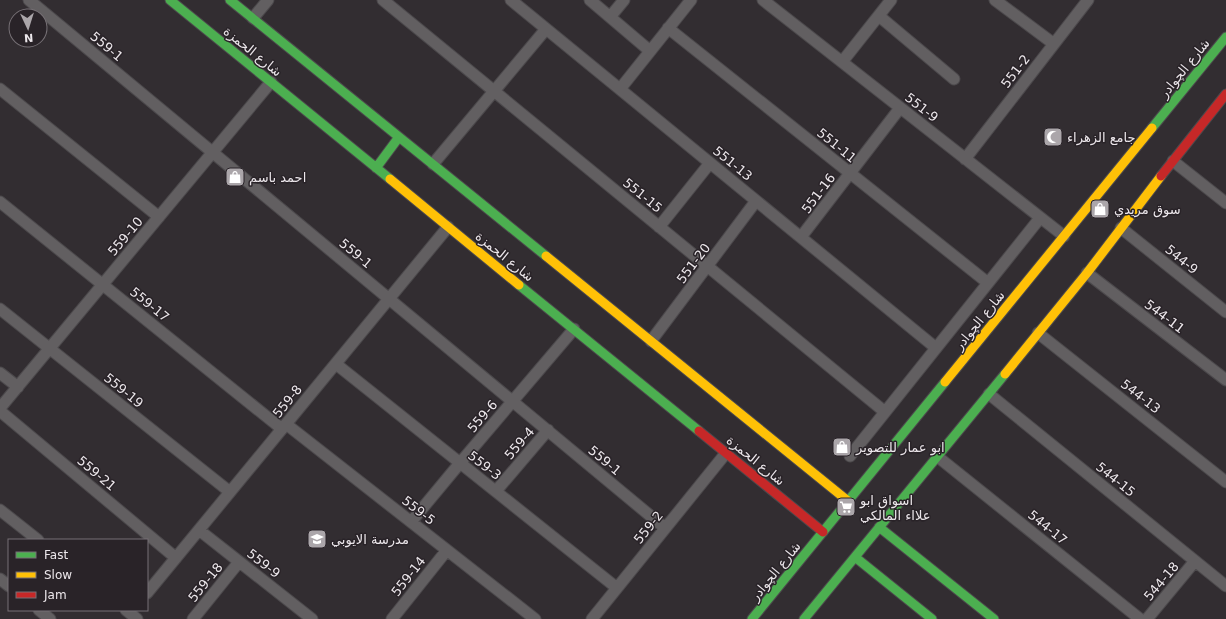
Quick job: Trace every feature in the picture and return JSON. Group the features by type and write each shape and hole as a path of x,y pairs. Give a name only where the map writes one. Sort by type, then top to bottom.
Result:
{"street":[{"name":"559-1","path":"29,0 665,528"},
{"name":"شارع الحمزة","path":"170,0 823,532"},
{"name":"شارع الحمزة","path":"230,0 848,501"},
{"path":"253,18 268,0"},
{"name":"551-15","path":"383,0 885,412"},
{"name":"551-13","path":"511,0 936,348"},
{"path":"590,0 650,50"},
{"path":"610,17 624,0"},
{"path":"620,89 691,0"},
{"name":"551-9","path":"764,0 1064,236"},
{"path":"842,62 891,0"},
{"path":"995,0 1054,44"},
{"name":"551-2","path":"966,159 1088,0"},
{"path":"879,16 954,79"},
{"name":"551-11","path":"668,28 988,283"},
{"path":"432,164 546,29"},
{"name":"شارع الچوادر","path":"752,619 1226,37"},
{"name":"559-10","path":"0,408 271,82"},
{"path":"0,89 159,217"},
{"path":"804,619 1087,273 1226,94"},
{"name":"551-16","path":"801,238 900,108"},
{"path":"376,168 399,137"},
{"path":"1173,161 1226,203"},
{"path":"659,227 710,163"},
{"name":"551-20","path":"651,341 756,201"},
{"name":"559-17","path":"0,202 284,426"},
{"path":"850,456 1040,218"},
{"name":"559-8","path":"148,592 448,227"},
{"name":"544-9","path":"1121,228 1226,312"},
{"name":"544-11","path":"1087,273 1226,380"},
{"name":"559-19","path":"0,309 230,492"},
{"name":"559-6","path":"411,522 574,330"},
{"name":"544-13","path":"1038,333 1226,482"},
{"name":"559-3","path":"336,364 617,588"},
{"path":"0,373 18,387"},
{"name":"544-15","path":"989,394 1226,586"},
{"name":"559-21","path":"0,411 176,558"},
{"name":"559-5","path":"284,426 411,522 535,619"},
{"name":"559-4","path":"496,491 548,430"},
{"name":"559-2","path":"592,619 726,453"},
{"name":"544-17","path":"938,457 1140,619"},
{"path":"0,510 37,539"},
{"path":"879,526 994,619"},
{"name":"559-9","path":"199,530 312,619"},
{"name":"559-14","path":"397,617 447,550"},
{"path":"855,557 932,619"},
{"name":"544-18","path":"1147,619 1195,561"},
{"name":"559-18","path":"193,619 239,562"},
{"path":"0,579 8,585"},
{"path":"40,611 50,619"}],"traffic: fast":[{"path":"170,0 390,179"},
{"path":"230,0 546,256"},
{"path":"1152,128 1226,37"},
{"path":"376,168 399,137"},
{"path":"519,285 699,431"},
{"path":"804,619 1005,374"},
{"path":"752,619 945,382"},
{"path":"879,527 994,619"},
{"path":"855,557 932,619"}],"traffic: slow":[{"path":"945,382 1152,128"},
{"path":"1005,374 1087,273 1161,176"},
{"path":"390,179 519,285"},
{"path":"546,256 848,501"}],"traffic: jam":[{"path":"1161,176 1226,94"},
{"path":"699,431 823,532"}],"place":[{"name":"جامع الزهراء","path":"1053,137"},
{"name":"احمد باسم","path":"235,177"},
{"name":"سوق مريدي","path":"1100,209"},
{"name":"ابو عمار للتصوير","path":"842,447"},
{"name":"اسواق ابو علااء المالكي","path":"846,507"},
{"name":"مدرسة الايوبي","path":"317,539"}]}
